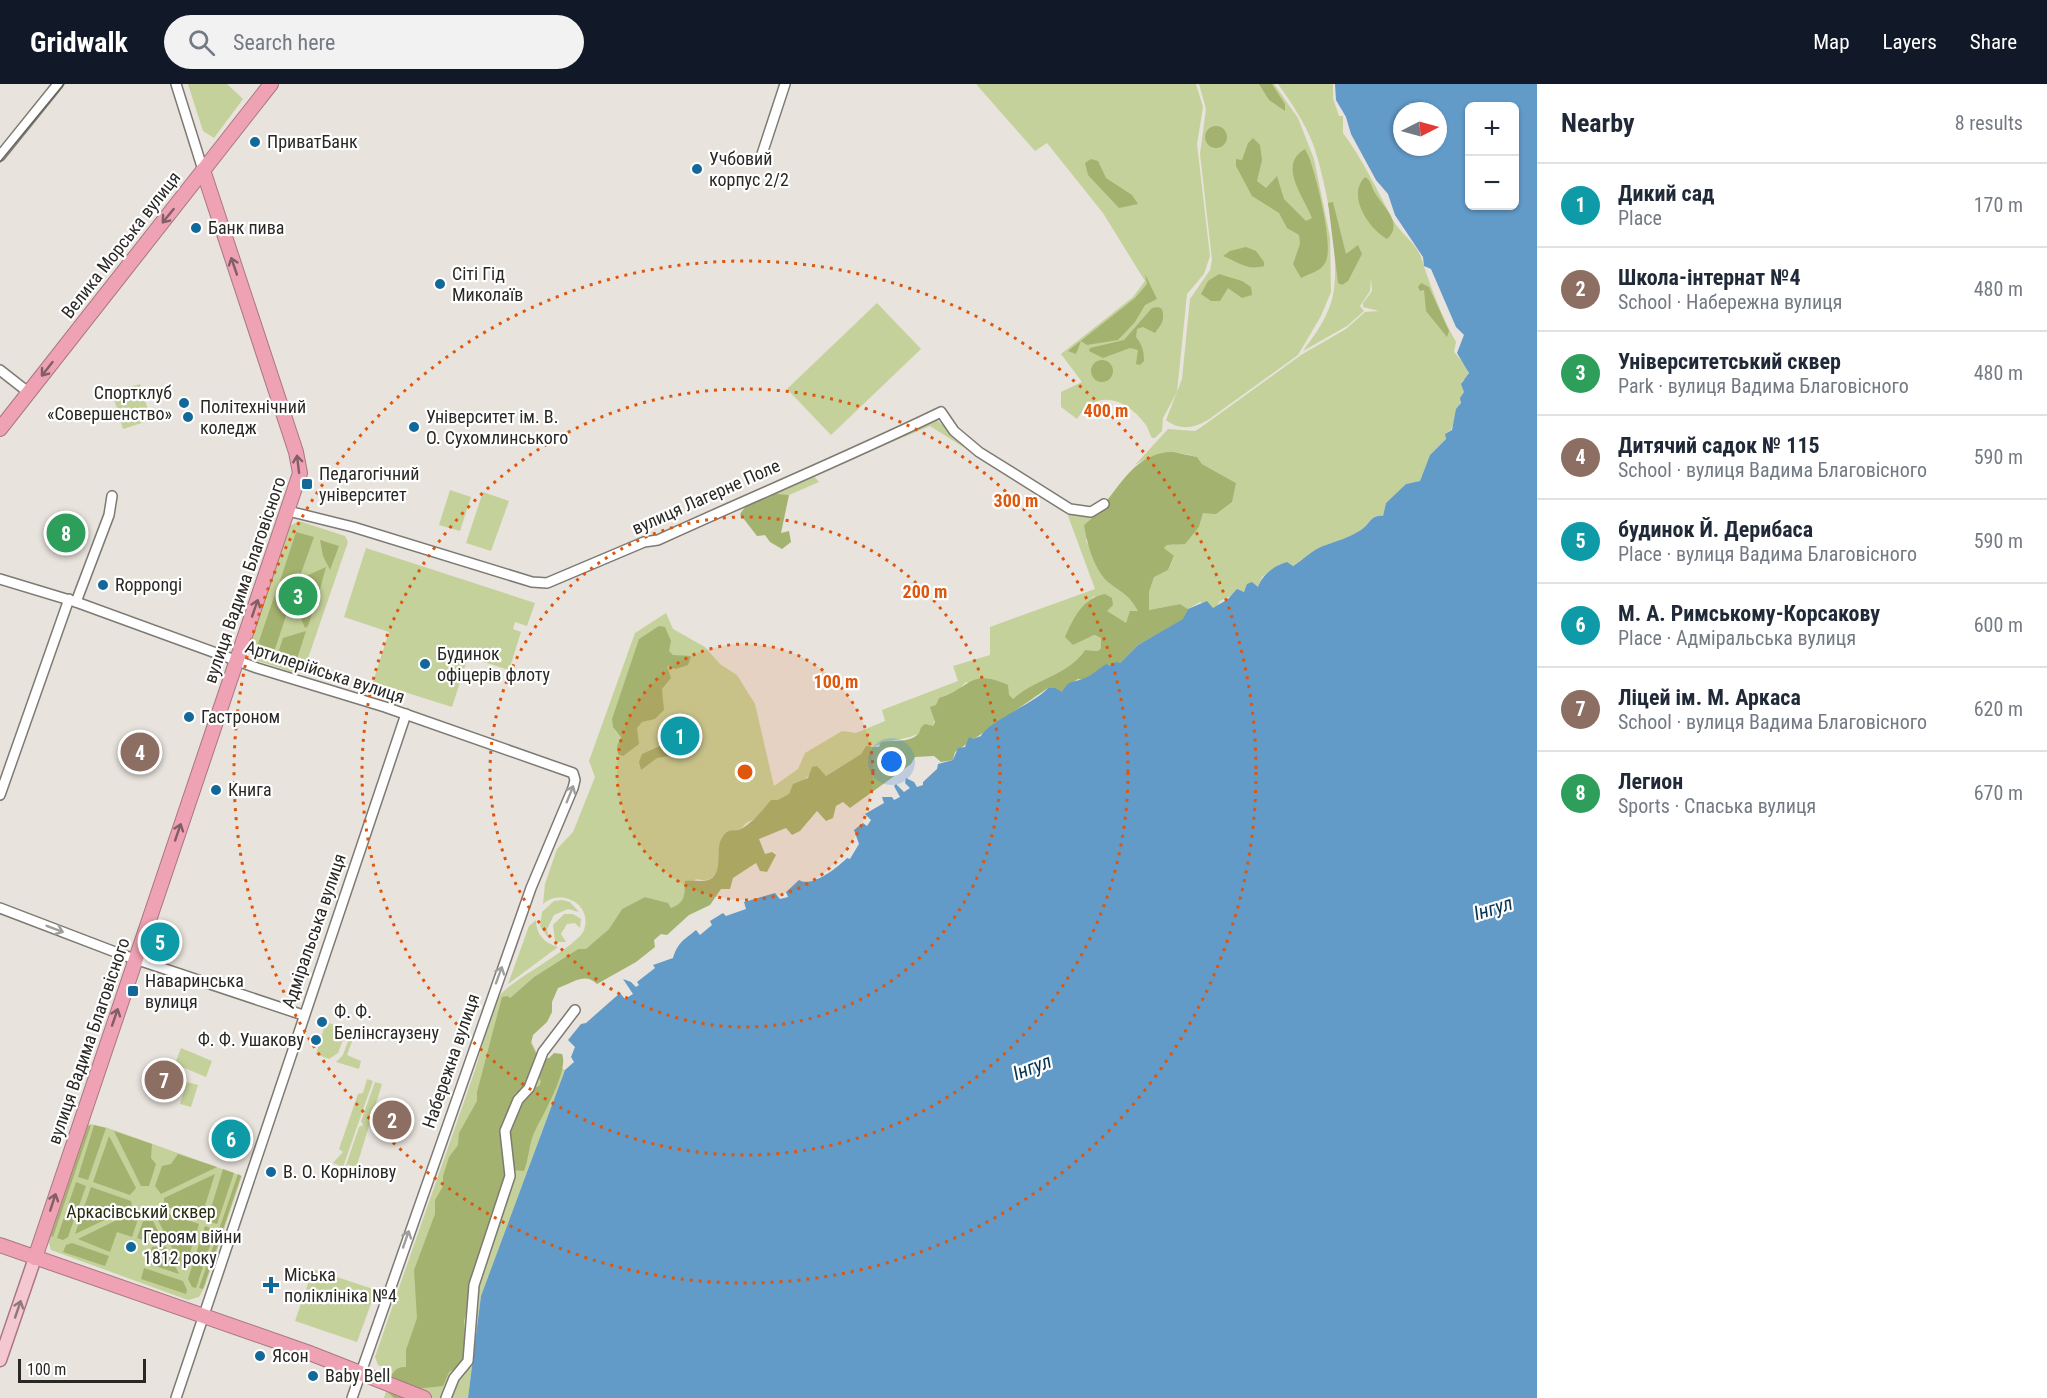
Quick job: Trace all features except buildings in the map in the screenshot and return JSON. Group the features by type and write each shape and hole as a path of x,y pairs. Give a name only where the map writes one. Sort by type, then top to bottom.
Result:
{"highway":[{"name":"Велика Морська вулиця","path":"0,429 271,84"},
{"name":"вулиця Вадима Благовісного","path":"35,1258 298,480 300,465 203,170"},
{"path":"0,1245 203,1316 424,1398"}],"main road":[{"name":"вулиця Вадима Благовісного","path":"0,1360 35,1258"}],"street":[{"path":"0,156 58,84"},
{"name":"вулиця Вадима Благовісного","path":"176,84 203,170"},
{"path":"761,157 785,84"},
{"path":"0,369 28,392"},
{"name":"вулиця Лагерне Поле","path":"288,511 353,527 532,582 547,583 644,542 658,540 791,478 858,452 941,412 954,431 979,452 1070,509 1091,512 1104,504"},
{"path":"0,795 72,601 109,515 112,496"},
{"name":"Артилерійська вулиця","path":"0,579 72,601 236,661 406,714 573,773"},
{"name":"Адміральська вулиця","path":"176,1398 406,714"},
{"name":"Набережна вулиця","path":"352,1398 531,888 573,788 575,780 573,773"},
{"path":"0,908 135,960 303,1016"},
{"path":"446,1398 454,1378 468,1361 474,1285 510,1176 505,1131 518,1100 529,1088 543,1052 575,1010"}],"green space":[{"path":"188,84 227,84 243,99 214,138 203,131"},
{"path":"976,84 1196,84 1203,107 1197,144 1210,256 1204,274 1187,294 1177,392 1163,418 1162,431 1155,438 1152,438 1138,416 1121,403 1112,400 1094,403 1077,419 1061,407 1061,392 1082,382 1061,354 1133,297 1145,281 1103,213 1047,143 1035,151"},
{"path":"1199,84 1274,84 1298,118 1314,159 1330,237 1331,292 1321,316 1298,355 1208,420 1198,425 1182,427 1166,420 1182,379 1190,299 1210,270 1212,260 1200,154 1206,109"},
{"path":"1259,84 1272,84 1285,104 1285,111 1269,100"},
{"path":"1278,84 1333,84 1333,98 1339,116 1343,116 1343,133 1363,164 1396,225 1419,252 1441,311 1456,342 1454,352 1467,367 1469,376 1462,381 1464,392 1451,430 1445,434 1446,439 1430,455 1420,481 1406,484 1386,503 1383,516 1373,518 1361,530 1319,548 1292,566 1280,564 1262,577 1258,587 1247,588 1243,592 1220,601 1213,608 1200,602 1188,609 1180,604 1149,610 1149,592 1154,576 1168,570 1174,557 1164,548 1167,545 1174,545 1199,527 1203,513 1236,483 1202,464 1197,457 1188,455 1173,453 1158,455 1135,465 1168,429 1195,431 1301,355 1346,329 1365,312 1379,311 1363,307 1363,303 1372,291 1371,278 1370,291 1360,306 1364,311 1347,326 1303,351 1329,310 1334,287 1334,246 1328,201 1313,144 1306,128"},
{"path":"1216,126 1224,129 1227,137 1224,145 1216,148 1208,145 1205,137 1208,129"},
{"path":"1253,138 1260,145 1262,160 1257,181 1266,188 1277,176 1284,199 1306,221 1312,218 1295,182 1293,164 1297,156 1305,149 1309,157 1316,179 1328,243 1325,263 1321,268 1301,278 1293,264 1300,244 1299,235 1287,228 1279,213 1252,196 1236,166 1236,159 1242,160 1248,143"},
{"path":"1091,159 1098,161 1106,178 1132,195 1138,204 1119,208 1088,175 1085,163"},
{"path":"1365,177 1391,216 1394,228 1387,239 1373,228 1362,211 1358,193"},
{"path":"1333,202 1346,254 1358,245 1362,254 1348,281 1342,285 1338,283 1328,203"},
{"path":"1246,247 1256,251 1264,262 1264,266 1248,267 1223,256 1230,251"},
{"path":"1145,274 1157,299 1145,305 1135,322 1118,340 1087,345 1081,341 1076,354 1068,351 1135,298 1147,284"},
{"path":"1219,274 1242,281 1251,287 1252,295 1242,298 1228,288 1220,301 1211,301 1201,294 1208,281"},
{"path":"1421,283 1429,287 1449,331 1447,337 1426,311 1424,290 1420,291 1418,287"},
{"path":"877,303 921,349 831,435 787,389"},
{"path":"1152,308 1162,309 1163,319 1155,333 1143,327 1137,329 1136,337 1144,357 1140,365 1136,364 1138,350 1130,348 1103,358 1089,351 1090,348 1124,340"},
{"path":"1102,360 1110,363 1113,371 1110,379 1102,382 1094,379 1091,371 1094,363"},
{"path":"140,384 151,420 123,429 112,392"},
{"path":"937,420 976,455 930,426 859,456 929,421"},
{"path":"1173,452 1197,457 1202,464 1236,483 1232,502 1216,514 1203,513 1199,527 1185,544 1167,545 1164,548 1174,556 1168,570 1154,577 1149,592 1149,610 1180,604 1188,609 1184,619 1138,645 1120,663 1083,680 1078,679 1065,687 1062,693 1048,688 955,752 953,760 941,762 934,756 915,757 911,764 850,808 843,802 836,806 833,818 826,821 817,811 800,831 792,835 786,828 759,839 765,854 772,852 776,855 767,872 760,871 756,863 733,878 730,889 721,889 710,905 689,915 667,935 661,934 654,940 655,947 636,962 597,984 583,979 558,988 547,1022 533,1035 531,1043 538,1058 517,1106 500,1132 506,1176 496,1210 492,1213 482,1243 483,1248 464,1321 466,1352 458,1367 449,1372 443,1386 415,1389 410,1398 394,1398 386,1390 395,1371 406,1367 406,1350 417,1318 414,1270 435,1214 435,1200 443,1186 443,1176 449,1157 458,1145 459,1133 477,1101 477,1092 502,997 510,998 534,977 578,949 586,949 609,929 622,909 645,897 668,903 671,908 682,901 685,881 706,880 716,874 719,846 726,833 741,829 753,820 771,800 778,800 789,794 793,784 808,778 812,767 817,766 826,776 861,754 866,746 879,747 881,742 913,738 925,724 933,726 935,722 930,707 936,705 939,698 972,681 986,678 1008,685 1009,695 1013,699 1031,686 1070,665 1085,650 1098,651 1101,648 1101,638 1094,635 1073,645 1065,637 1085,604 1105,594 1112,598 1113,605 1107,611 1126,623 1130,611 1138,611 1128,597 1103,577 1089,548 1084,525 1134,469 1145,460 1158,454"},
{"path":"812,474 819,482 789,495 778,494 776,490"},
{"path":"450,490 471,497 460,531 439,525"},
{"path":"776,490 778,494 789,495 781,533 789,531 791,542 782,549 770,542 765,535 757,536 740,514 748,503"},
{"path":"483,492 509,501 491,551 466,543"},
{"path":"1067,513 1094,518 1086,541 1110,583 1125,591 1139,612 1126,623 1113,618 1094,596 1076,618 1073,645 1093,635 1101,638 1101,648 1098,651 1085,650 1070,665 1031,686 1013,699 966,682 959,689 940,698 933,726 911,737 866,746 861,754 826,776 812,773 805,779 812,792 728,834 719,850 719,870 709,879 696,879 684,890 684,897 680,903 671,908 667,903 645,897 622,909 609,929 586,950 578,949 534,977 510,998 537,1053 565,1070 481,1296 468,1398 384,1398 392,1371 378,1365 375,1357 495,1006 502,993 510,986 571,944 584,930 586,921 584,913 574,901 558,898 550,899 543,904 545,884 557,849 573,832 595,777 589,761 635,633 666,613 673,629 705,647 720,664 737,675 755,704 774,786 798,769 805,753 842,731 856,733 885,721 882,710 958,681 953,666 990,655 990,627 1095,589"},
{"path":"299,521 345,536 348,542 305,667 298,674 255,660 248,652 290,526"},
{"path":"296,532 314,537 299,579 289,585 280,581"},
{"path":"320,540 339,546 330,570 323,556"},
{"path":"366,548 535,603 527,626 515,622 513,629 521,632 509,670 468,657 452,707 373,682 389,632 344,617"},
{"path":"326,567 319,593 308,590 303,581 304,577"},
{"path":"278,585 288,588 292,598 272,658 256,650"},
{"path":"306,595 317,599 308,626 305,628 295,605 297,600"},
{"path":"659,626 665,627 671,641 669,651 673,655 691,656 688,665 676,669 667,666 671,678 662,689 664,710 655,719 642,722 637,728 639,744 623,756 618,754 617,746 621,737 613,727 612,719 639,639"},
{"path":"306,631 295,665 276,659 283,638"},
{"path":"687,725 688,736 674,746 669,756 657,758 641,770 639,762 642,754 660,746 672,727"},
{"path":"554,901 570,902 579,912 568,909 554,915 547,929 549,939 540,926 542,912"},
{"path":"564,914 573,914 581,919 580,928 575,923 567,924 561,934 566,942 555,942 553,925"},
{"path":"536,920 537,930 542,937 558,947 508,984 529,926"},
{"path":"326,1022 347,1029 338,1053 329,1059 316,1054"},
{"path":"353,1039 347,1055 361,1061 359,1069 336,1062 343,1055 348,1041"},
{"path":"181,1048 212,1061 206,1077 175,1064"},
{"path":"554,1053 562,1054 559,1081 533,1135 524,1171 513,1170 508,1141 512,1117 526,1094 539,1086 541,1082 537,1073 544,1059"},
{"path":"367,1079 373,1081 343,1167 333,1163 343,1152 339,1149 358,1094 363,1093"},
{"path":"187,1082 198,1085 191,1107 180,1104"},
{"path":"375,1082 382,1084 357,1165 352,1169 348,1164 345,1168 359,1127 363,1125 361,1121"},
{"name":"Аркасівський сквер","path":"90,1124 108,1128 242,1176 205,1286 199,1297 188,1300 51,1250 48,1240 85,1127"},
{"path":"91,1125 53,1237 51,1236 88,1126"},
{"path":"94,1125 106,1128 88,1180 78,1177"},
{"path":"114,1131 152,1144 151,1158 156,1164 149,1186 141,1186"},
{"path":"109,1136 136,1188 130,1195 93,1182"},
{"path":"178,1154 217,1167 161,1194 155,1186 162,1166 171,1164"},
{"path":"223,1169 234,1173 217,1224 207,1221"},
{"path":"215,1174 201,1218 164,1206 164,1198"},
{"path":"238,1174 241,1176 203,1289 199,1288"},
{"path":"76,1182 86,1186 68,1237 63,1240 57,1238"},
{"path":"91,1187 131,1201 132,1207 75,1234"},
{"path":"163,1212 199,1224 184,1272 157,1218"},
{"path":"131,1213 138,1219 132,1237 117,1232 110,1252 78,1239"},
{"path":"143,1221 153,1221 164,1243 153,1244 137,1238"},
{"path":"205,1226 215,1230 196,1288 192,1287 188,1279"},
{"path":"72,1243 109,1256 105,1266 63,1252 66,1245"},
{"path":"164,1246 179,1274 146,1263 152,1247"},
{"path":"144,1268 183,1281 187,1290 186,1294 141,1279"},
{"path":"313,1269 376,1290 357,1342 295,1321"}],"water":[{"name":"Інгул","path":"1335,84 1537,84 1537,1398 468,1398 481,1296 565,1070 574,1062 571,1057 575,1047 568,1040 581,1024 586,1023 620,993 625,999 633,994 623,979 636,987 639,985 637,982 655,968 653,965 673,958 677,948 685,939 696,930 700,935 712,925 710,921 723,913 726,916 746,909 744,902 775,893 780,899 788,897 786,892 799,880 804,882 817,879 847,858 850,859 859,844 854,830 863,823 867,826 871,820 865,814 884,803 882,797 892,797 894,800 900,797 894,786 896,784 904,792 910,788 905,783 906,778 914,782 917,787 923,785 923,782 937,769 938,764 953,760 958,748 965,747 969,737 973,739 981,736 985,730 1048,688 1055,688 1062,692 1069,683 1088,677 1106,664 1110,666 1116,662 1120,663 1138,645 1183,619 1188,609 1207,601 1213,608 1228,599 1237,589 1244,592 1247,584 1252,582 1258,587 1266,575 1278,565 1287,562 1293,566 1319,548 1356,533 1373,518 1383,516 1386,503 1406,484 1420,481 1430,455 1446,439 1445,434 1452,430 1456,409 1461,403 1460,398 1464,392 1461,384 1469,373 1457,353 1464,335 1456,327 1431,269 1424,266 1423,257 1395,215 1388,194 1376,180 1351,134 1346,117 1336,100"}],"tram line":[{"path":"0,162 64,84"}],"place":[{"name":"ПриватБанк","path":"255,142"},
{"name":"Учбовий корпус 2/2","path":"697,169"},
{"name":"Банк пива","path":"196,228"},
{"name":"Сіті Гід Миколаїв","path":"440,284"},
{"name":"Спортклуб «Совершенство»","path":"184,403"},
{"name":"Політехнічний коледж","path":"188,417"},
{"name":"Університет ім. В. О. Сухомлинського","path":"414,427"},
{"name":"Педагогічний університет","path":"307,484"},
{"name":"Легион","path":"66,533"},
{"name":"Roppongi","path":"103,585"},
{"name":"Університетський сквер","path":"298,596"},
{"name":"Будинок офіцерів флоту","path":"425,664"},
{"name":"Гастроном","path":"189,717"},
{"name":"Дикий сад","path":"680,736"},
{"name":"Дитячий садок № 115","path":"140,752"},
{"name":"Книга","path":"216,790"},
{"name":"будинок Й. Дерибаса","path":"160,942"},
{"name":"Наваринська вулиця","path":"133,991"},
{"name":"Ф. Ф. Белінсгаузену","path":"322,1022"},
{"name":"Ф. Ф. Ушакову","path":"316,1040"},
{"name":"Ліцей ім. М. Аркаса","path":"164,1080"},
{"name":"Школа-інтернат №4","path":"392,1120"},
{"name":"М. А. Римському-Корсакову","path":"231,1139"},
{"name":"В. О. Корнілову","path":"271,1172"},
{"name":"Героям війни 1812 року","path":"131,1247"},
{"name":"Міська поліклініка №4","path":"271,1285"},
{"name":"Ясон","path":"260,1356"},
{"name":"Baby Bell","path":"313,1376"}]}
